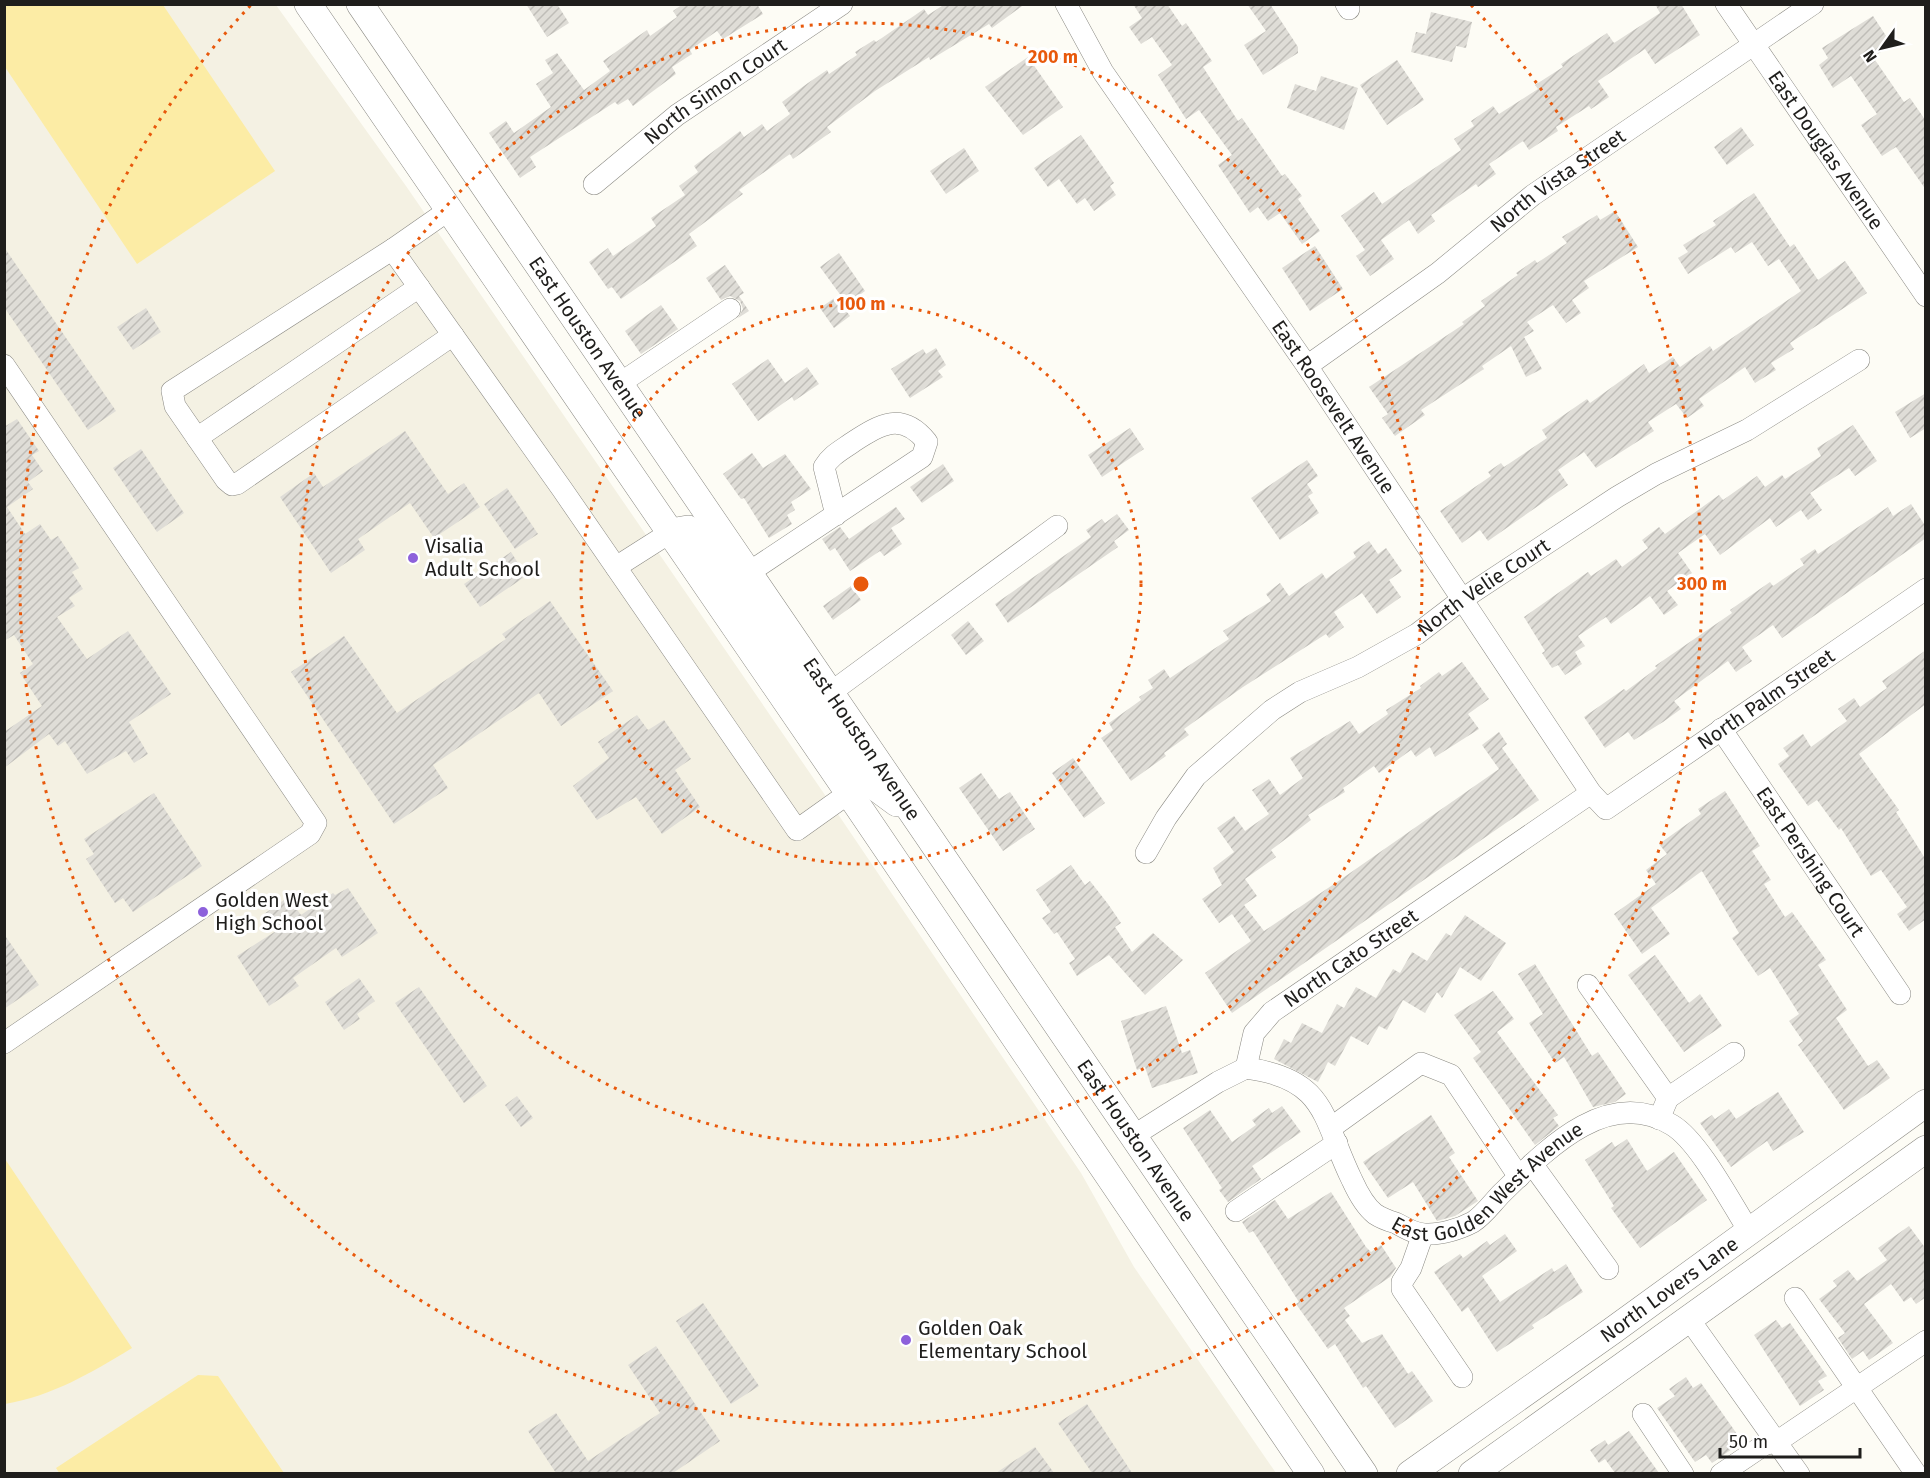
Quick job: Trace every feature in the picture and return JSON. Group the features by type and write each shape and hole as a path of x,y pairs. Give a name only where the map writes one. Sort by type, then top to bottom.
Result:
{"main road":[{"name":"East Houston Avenue","path":"308,4 671,532 1311,1473"},
{"name":"East Houston Avenue","path":"360,4 1364,1473"},
{"path":"671,532 688,529 706,547 863,778 911,812"},
{"name":"North Lovers Lane","path":"1410,1473 1926,1102"},
{"name":"North Lovers Lane","path":"1472,1473 1926,1149"}],"street":[{"name":"North Simon Court","path":"594,184 677,116 842,4"},
{"name":"East Roosevelt Avenue","path":"1066,4 1103,72 1307,366 1464,598 1591,793 1606,809"},
{"name":"East Douglas Avenue","path":"1726,4 1926,296"},
{"name":"North Vista Street","path":"1307,366 1438,273 1533,195 1813,4"},
{"path":"449,210 393,249 172,391 171,398 226,480 232,485 237,484 453,335"},
{"path":"393,249 797,830 849,793"},
{"path":"197,438 419,287"},
{"path":"619,384 730,309"},
{"name":"North Velie Court","path":"1146,853 1166,818 1196,776 1272,710 1300,692 1390,651 1418,634 1464,598 1617,497 1656,474 1747,430 1859,360"},
{"path":"4,365 316,823 310,834 4,1043"},
{"path":"748,573 836,515 922,457 927,442 916,428 894,422 877,427 830,457 824,467 836,515"},
{"path":"830,693 1057,526"},
{"path":"616,567 671,532"},
{"name":"North Palm Street","path":"1606,809 1926,589"},
{"name":"East Pershing Court","path":"1721,729 1900,994"},
{"name":"North Cato Street","path":"1246,1068 1254,1033 1272,1012 1591,793"},
{"path":"1588,984 1668,1098"},
{"path":"1659,1119 1668,1098 1734,1053"},
{"path":"1236,1211 1335,1135 1421,1063 1450,1075 1608,1269"},
{"path":"1133,1136 1218,1082 1246,1068"},
{"name":"East Golden West Avenue","path":"1246,1068 1273,1072 1299,1084 1319,1105 1335,1135 1357,1189 1375,1214 1423,1234 1442,1233 1473,1221 1526,1170 1579,1126 1611,1114 1645,1114 1673,1125 1694,1147 1749,1231"},
{"path":"1423,1234 1412,1268 1402,1282 1402,1289 1462,1377"},
{"path":"1795,1298 1916,1473"},
{"path":"1689,1319 1799,1473"},
{"path":"1721,1473 1764,1445 1778,1441 1926,1341"},
{"path":"1643,1414 1683,1473"}],"shaded area":[{"path":"4,5 163,5 275,171 137,264 5,67"},
{"path":"5,5 276,5 406,186 825,795 1081,1173 1134,1267 1276,1473 5,1474"},
{"path":"5,1159 132,1348 86,1375 55,1389 5,1404"},
{"path":"198,1375 218,1376 284,1473 60,1474 56,1468"}],"building":[{"path":"526,4 557,4 569,23 547,37"},
{"path":"683,4 757,4 763,14 723,39 717,31 690,50 692,54 672,67 676,74 633,106 628,99 618,105 615,102 530,157 536,167 520,178 489,133 506,121 514,133 551,107 536,84 553,73 545,60 557,53 584,90 610,71 603,61 647,30 650,36 677,17 673,11"},
{"path":"945,4 1025,4 992,28 989,24 930,60 929,57 875,91 827,127 831,132 793,159 790,154 739,190 743,194 689,234 697,246 621,299 612,287 608,289 589,262 608,248 613,256 656,226 651,218 685,195 679,186 698,172 694,166 740,131 744,137 762,124 767,131 790,114 782,102 808,83 827,70 829,74 857,55 855,52 874,40 876,42 924,9 928,15"},
{"path":"1133,4 1167,4 1182,26 1186,23 1212,61 1203,67 1238,121 1242,118 1282,176 1285,174 1302,196 1298,199 1320,231 1302,244 1280,213 1268,221 1258,207 1250,213 1218,165 1232,155 1199,110 1186,119 1158,75 1172,65 1152,37 1141,44 1129,27 1142,18"},
{"path":"1247,4 1270,4 1298,47 1298,53 1263,75 1244,45 1266,31"},
{"path":"1655,4 1681,4 1700,35 1655,64 1645,49 1598,81 1609,97 1591,109 1589,106 1556,127 1558,131 1529,150 1523,141 1489,164 1496,174 1478,187 1476,184 1431,215 1435,221 1418,234 1409,220 1381,240 1394,259 1370,276 1356,256 1365,250 1341,216 1374,192 1382,204 1461,150 1454,139 1474,126 1471,121 1493,106 1499,114 1538,89 1535,85 1563,67 1561,64 1607,33 1614,43 1660,13"},
{"path":"1431,12 1472,22 1466,48 1456,46 1452,62 1411,52 1416,32 1426,34"},
{"path":"1873,16 1892,45 1873,57 1904,102 1910,98 1926,121 1926,190 1896,147 1882,156 1861,125 1877,114 1851,76 1833,88 1819,65 1828,58 1822,48"},
{"path":"1028,57 1063,107 1023,135 985,87"},
{"path":"1397,60 1424,100 1387,125 1360,85"},
{"path":"1321,76 1358,88 1344,130 1287,108 1295,84 1316,91"},
{"path":"1741,127 1754,145 1727,165 1714,147"},
{"path":"1081,135 1114,183 1110,186 1116,195 1094,211 1085,198 1077,204 1059,179 1048,187 1034,168"},
{"path":"964,148 979,171 946,194 930,171"},
{"path":"1754,193 1790,247 1794,244 1818,280 1845,261 1867,293 1790,343 1794,349 1771,363 1776,370 1755,383 1745,367 1699,399 1704,406 1687,418 1676,404 1648,422 1654,431 1596,468 1584,452 1558,470 1568,485 1488,541 1480,530 1462,543 1440,511 1491,476 1488,472 1501,463 1504,467 1547,438 1542,430 1587,399 1590,403 1644,364 1649,373 1673,357 1680,367 1710,346 1713,351 1801,291 1779,259 1768,266 1752,242 1735,253 1731,247 1688,274 1678,258 1688,252 1683,245 1716,225 1713,221"},
{"path":"1615,211 1638,247 1584,281 1589,288 1572,300 1581,313 1566,323 1553,305 1527,322 1534,331 1524,337 1542,369 1526,377 1511,346 1482,366 1484,369 1421,410 1425,415 1395,436 1382,418 1388,414 1369,387 1464,324 1462,322 1485,306 1481,301 1518,275 1516,273 1535,260 1537,263 1567,243 1562,237 1597,215 1600,220"},
{"path":"1315,246 1343,289 1310,311 1282,268"},
{"path":"4,247 116,411 88,430 4,307"},
{"path":"839,253 865,291 847,304 820,267"},
{"path":"725,265 744,293 739,296 749,311 738,318 743,309 740,301 730,296 721,300 706,278"},
{"path":"836,297 850,316 834,328 820,308"},
{"path":"661,305 678,329 641,354 625,331"},
{"path":"146,308 161,332 133,350 117,327"},
{"path":"936,348 946,365 938,371 943,377 910,398 891,369 923,349 926,354"},
{"path":"768,359 785,383 807,367 819,384 794,401 792,397 758,421 732,384"},
{"path":"1926,393 1926,428 1910,438 1895,412"},
{"path":"17,419 39,451 32,455 43,471 28,482 33,489 7,507 25,534 40,524 51,540 58,536 79,568 72,572 83,589 69,598 75,606 57,617 87,659 128,631 171,694 129,722 148,754 134,763 126,751 87,774 65,741 58,746 49,734 4,768 4,732 42,706 20,673 33,664 14,635 4,641 4,427"},
{"path":"1853,425 1877,461 1855,476 1849,468 1810,493 1822,510 1808,520 1801,510 1776,527 1770,518 1720,555 1705,534 1678,553 1692,573 1667,591 1678,605 1664,615 1650,596 1611,624 1606,617 1578,636 1585,646 1575,652 1582,664 1565,675 1558,665 1552,668 1542,653 1545,651 1524,617 1588,572 1591,576 1616,559 1622,567 1648,548 1642,540 1659,527 1665,534 1719,495 1723,500 1757,476 1765,487 1782,475 1785,479 1821,456 1817,448"},
{"path":"1130,428 1144,449 1102,477 1088,455"},
{"path":"405,431 448,494 464,483 480,507 434,538 410,503 358,539 365,550 331,573 280,497 314,473 323,487"},
{"path":"141,449 184,513 157,532 113,468"},
{"path":"752,453 763,468 785,454 811,489 791,502 795,510 787,515 792,524 769,538 744,498 741,499 723,474"},
{"path":"1307,460 1318,476 1307,484 1313,493 1308,496 1319,513 1280,540 1251,498"},
{"path":"943,464 954,481 922,503 910,487"},
{"path":"507,488 538,534 515,549 484,504"},
{"path":"1911,504 1926,527 1926,538 1782,638 1773,625 1742,647 1752,661 1736,672 1728,661 1674,701 1681,709 1663,722 1634,740 1628,732 1605,748 1584,717 1624,689 1626,691 1657,668 1655,666 1732,613 1730,610 1770,582 1773,586 1804,565 1800,559 1815,549 1818,554 1888,507 1893,516"},
{"path":"896,507 905,519 891,528 902,544 884,556 880,551 850,571 835,548 830,551 822,539 840,527 849,539"},
{"path":"1117,514 1129,530 1114,541 1118,547 1008,623 995,604 1091,537 1086,530 1102,519 1105,523"},
{"path":"1369,541 1378,554 1386,548 1402,571 1389,580 1401,597 1377,614 1362,593 1334,612 1344,627 1329,638 1326,634 1243,687 1184,729 1189,735 1164,753 1166,756 1131,781 1101,738 1113,730 1109,723 1141,700 1139,697 1153,688 1148,680 1164,669 1170,678 1229,639 1223,631 1271,601 1266,594 1280,583 1289,596 1322,573 1326,579 1356,557 1353,552"},
{"path":"511,552 526,576 480,607 464,584"},
{"path":"851,586 861,600 833,620 823,606"},
{"path":"550,601 613,691 561,726 539,693 433,765 448,788 394,824 291,672 344,636 397,713 506,639 502,634"},
{"path":"968,621 984,641 966,655 951,635"},
{"path":"1926,650 1926,704 1859,754 1899,810 1896,812 1926,860 1926,919 1909,931 1897,914 1907,907 1881,870 1871,876 1841,828 1839,830 1817,800 1808,806 1778,764 1789,756 1783,748 1803,734 1811,747 1847,721 1838,709 1854,698 1860,707 1887,688 1882,681"},
{"path":"1462,662 1489,699 1468,714 1479,729 1435,757 1430,747 1416,757 1411,750 1379,773 1374,766 1343,788 1345,792 1308,815 1311,820 1271,850 1276,857 1245,879 1257,896 1244,905 1264,931 1340,880 1499,769 1482,745 1499,732 1507,744 1502,748 1539,800 1232,1013 1205,973 1251,941 1232,914 1219,923 1202,899 1222,885 1213,868 1234,852 1217,828 1234,816 1245,831 1269,814 1252,790 1269,779 1280,795 1303,778 1290,758 1350,721 1359,734 1388,714 1386,710 1421,688 1420,686 1439,672 1442,676"},
{"path":"637,715 648,730 664,720 691,759 675,770 700,807 662,834 636,797 597,820 573,786 609,758 598,742"},
{"path":"1073,758 1105,803 1084,818 1052,773"},
{"path":"981,773 999,799 1010,792 1035,829 1003,851 959,788"},
{"path":"1725,791 1760,846 1752,851 1771,880 1764,884 1785,917 1792,912 1826,960 1818,965 1847,1010 1836,1018 1868,1066 1877,1060 1890,1078 1844,1110 1798,1045 1803,1041 1789,1021 1799,1014 1770,968 1758,976 1732,938 1739,933 1702,871 1651,908 1670,934 1642,954 1614,914 1656,884 1646,870 1667,854 1659,844 1701,814 1698,809"},
{"path":"154,793 202,866 133,912 123,898 115,903 86,859 94,854 84,839"},
{"path":"1071,865 1085,885 1090,881 1108,904 1121,923 1115,927 1132,952 1153,933 1183,960 1145,995 1109,955 1077,976 1069,963 1075,959 1057,932 1054,934 1042,918 1051,912 1036,890"},
{"path":"348,888 378,933 342,957 336,948 293,978 299,986 269,1006 237,956 276,931 264,914 288,897 301,915 333,893 335,895"},
{"path":"1465,915 1506,943 1481,981 1460,967 1442,998 1437,992 1425,1013 1403,1000 1387,1030 1379,1026 1368,1045 1351,1036 1335,1066 1328,1062 1318,1082 1274,1059 1284,1039 1291,1043 1302,1023 1322,1033 1337,1004 1344,1008 1356,987 1376,998 1393,969 1400,973 1412,952 1427,961 1446,933 1451,936"},
{"path":"4,934 39,985 4,1009"},
{"path":"1655,955 1689,1003 1700,994 1722,1026 1684,1052 1628,975"},
{"path":"1535,964 1592,1056 1598,1052 1626,1094 1615,1102 1593,1107 1564,1057 1555,1063 1529,1023 1543,1014 1518,974"},
{"path":"359,978 375,1001 357,1014 360,1019 344,1030 325,1002"},
{"path":"419,987 487,1086 464,1103 395,1003"},
{"path":"1493,991 1514,1019 1497,1032 1558,1115 1553,1118 1559,1126 1535,1145 1473,1058 1481,1052 1454,1015"},
{"path":"1166,1006 1182,1053 1190,1050 1198,1073 1152,1088 1145,1067 1137,1070 1121,1021"},
{"path":"1778,1092 1804,1132 1773,1151 1767,1141 1731,1167 1700,1123 1712,1115 1715,1119 1729,1109 1736,1119"},
{"path":"517,1096 533,1118 521,1127 505,1105"},
{"path":"1282,1106 1301,1132 1252,1166 1261,1179 1228,1202 1219,1190 1222,1188 1183,1128 1210,1110 1232,1142 1256,1125 1252,1120 1269,1108 1272,1113"},
{"path":"1431,1115 1455,1153 1449,1157 1478,1201 1455,1216 1437,1221 1413,1182 1388,1198 1363,1162"},
{"path":"1627,1139 1647,1171 1674,1152 1707,1200 1640,1248 1611,1208 1614,1206 1585,1160 1612,1142 1615,1147"},
{"path":"1331,1192 1366,1247 1371,1252 1381,1245 1396,1268 1390,1277 1344,1308 1350,1316 1345,1320 1362,1343 1382,1334 1408,1374 1412,1371 1433,1401 1395,1428 1366,1386 1363,1388 1335,1344 1328,1349 1296,1304 1299,1302 1253,1231 1249,1233 1242,1222 1275,1200 1288,1219"},
{"path":"1909,1226 1926,1249 1926,1297 1916,1304 1911,1297 1904,1302 1891,1284 1864,1304 1893,1343 1869,1360 1863,1351 1852,1359 1838,1338 1845,1333 1819,1299 1837,1286 1833,1281 1848,1270 1857,1281 1887,1260 1878,1248"},
{"path":"1505,1234 1517,1251 1482,1276 1500,1302 1552,1268 1554,1272 1566,1264 1583,1292 1532,1325 1534,1328 1497,1352 1468,1307 1462,1312 1434,1272 1460,1254 1463,1258 1487,1241 1490,1245"},
{"path":"703,1303 759,1386 731,1404 676,1321"},
{"path":"1776,1320 1782,1328 1790,1323 1827,1376 1818,1381 1824,1390 1800,1406 1754,1335"},
{"path":"656,1346 720,1441 673,1473 556,1473 528,1431 556,1413 588,1461 660,1413 628,1365"},
{"path":"1686,1377 1693,1388 1701,1383 1737,1434 1727,1441 1732,1449 1712,1463 1706,1455 1695,1462 1657,1408 1675,1396 1669,1389"},
{"path":"1087,1404 1132,1473 1092,1473 1058,1423"},
{"path":"1629,1431 1659,1473 1615,1473 1605,1459 1599,1463 1590,1450 1605,1440 1608,1445"},
{"path":"1035,1447 1054,1473 996,1473"}],"place":[{"name":"Visalia Adult School","path":"413,558"},
{"name":"Golden West High School","path":"203,912"},
{"name":"Golden Oak Elementary School","path":"906,1340"}]}
